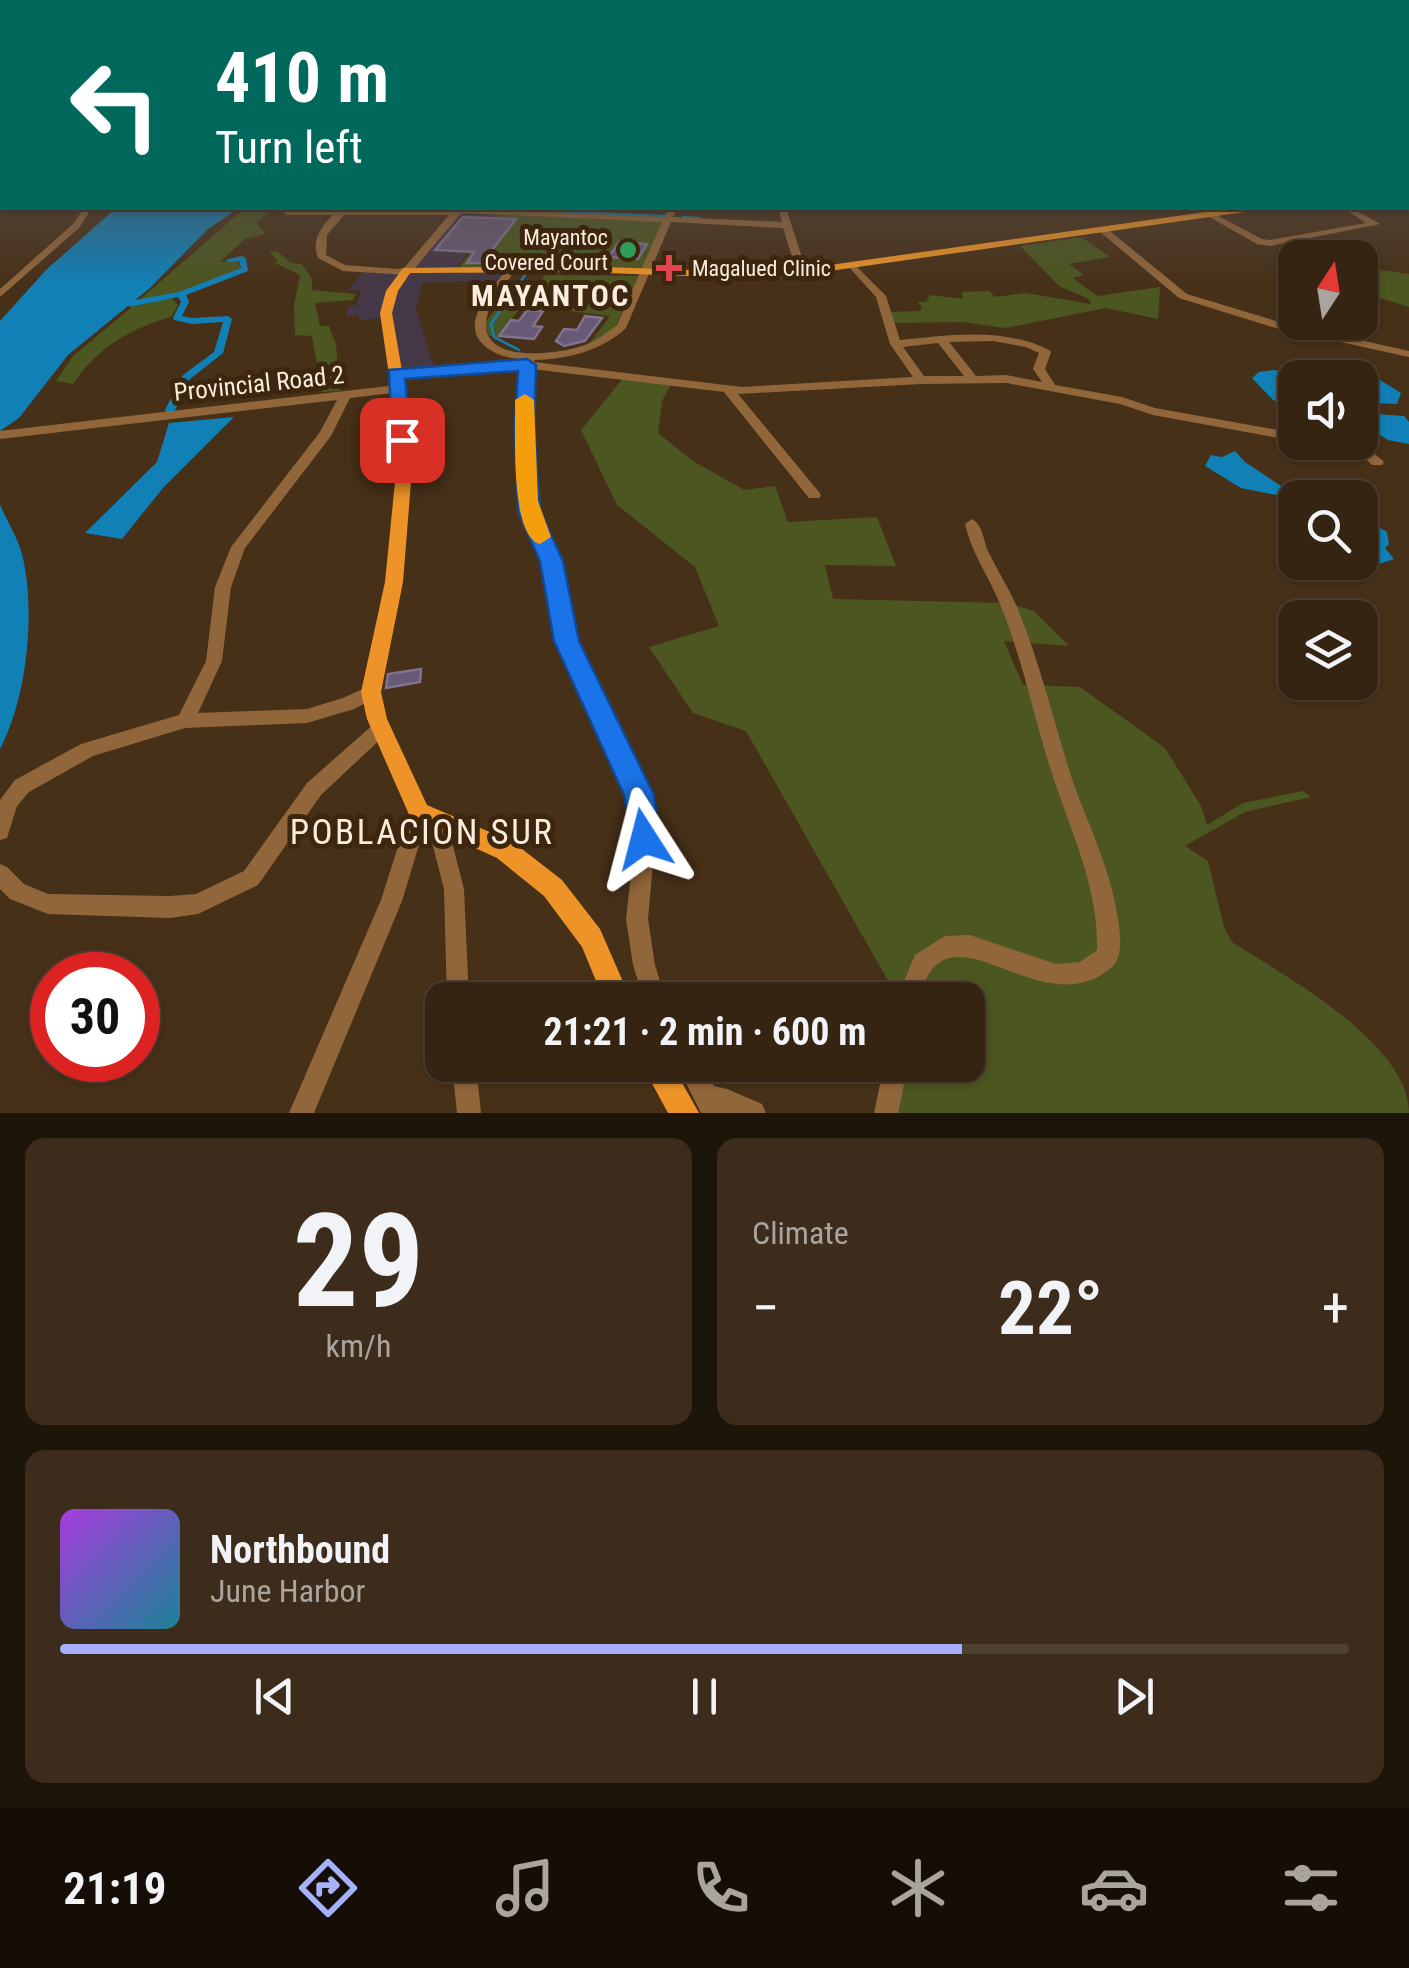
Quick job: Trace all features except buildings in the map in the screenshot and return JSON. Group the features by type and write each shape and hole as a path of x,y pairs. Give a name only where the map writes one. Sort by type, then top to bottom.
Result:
{"main road":[{"path":"610,982 592,938 553,888 505,850 428,817 381,728 371,692 393,590 403,464 386,313 403,272 582,271 748,277 802,274 1235,210"},
{"path":"674,1082 702,1108"}],"street":[{"path":"0,294 76,226 87,210"},
{"path":"288,212 326,210"},
{"path":"344,210 323,232 318,246 321,256 343,268 403,272 458,210 671,213 786,224"},
{"path":"782,210 802,274"},
{"path":"1208,214 1265,243 1375,224 1350,210"},
{"path":"529,361 577,353 611,338 622,326 671,213"},
{"path":"1102,229 1182,296 1263,322 1409,354"},
{"path":"1345,230 1350,240"},
{"path":"852,266 882,296 896,344 921,380"},
{"path":"511,271 485,309 480,331 501,350 529,361 729,391 972,378 1050,386 1153,412 1278,433"},
{"path":"942,340 972,378"},
{"path":"896,344 1011,341 1043,350 1039,368 1050,386"},
{"path":"529,361 525,427 529,511 552,561 566,641 642,808 644,839 637,919 649,982"},
{"name":"Provincial Road 2","path":"0,434 345,396 396,382 529,361"},
{"path":"729,391 801,474 814,495"},
{"path":"186,721 214,661 220,602 238,546 326,433 345,396"},
{"path":"914,982 923,961 937,948 952,943 972,946 1007,963 1042,972 1085,974 1098,968 1108,956 1106,900 1065,786 1021,639 1008,603 982,558 972,524"},
{"path":"0,831 13,795 38,775 118,739 186,721 307,716 348,704 371,692"},
{"path":"0,874 17,892 48,904 198,904 251,878 314,789 381,728"},
{"path":"428,817 454,889 457,982"},
{"path":"301,1113 428,817"},
{"path":"466,1082 469,1113"},
{"path":"694,1082 702,1108 727,1101 753,1113"},
{"path":"886,1113 892,1082"}],"shaded area":[{"path":"460,210 497,212 456,269 410,269"},
{"path":"365,271 510,272 504,281 423,282 416,309 435,371 395,374 386,318 359,320 359,315 346,316 347,307 356,305 361,291 347,290"}],"green space":[{"path":"243,210 271,210 256,222 266,234 245,239 220,262 237,260 241,269 182,292 138,301"},
{"path":"500,212 663,219 642,270 458,269"},
{"path":"1081,237 1110,257 1069,264 1084,275 1073,278 1097,296 1160,287 1158,319 1106,308 1006,328 962,322 893,323 889,312 920,311 922,306 917,302 926,302 930,295 963,299 962,292 989,291 995,297 1025,293 1091,304 1089,299 1059,286 1020,246"},
{"path":"277,251 291,263 302,264 312,279 312,290 356,294 353,300 315,303 320,326 329,326 336,344 340,391 322,392 312,336 295,335 294,305 300,275 275,263 278,261 269,252"},
{"path":"1378,270 1409,274 1409,307 1378,298"},
{"path":"545,275 639,276 612,334 587,347 610,316 523,305 497,336 489,336 485,323 506,296 532,297"},
{"path":"172,298 178,305 171,317 115,341 73,384 56,381 73,356 132,307"},
{"path":"624,377 671,384 662,401 658,433 693,461 744,490 775,486 788,522 877,517 896,566 825,565 833,599 1008,603 1034,611 1069,646 1004,641 1023,685 1080,687 1165,748 1201,806 1207,825 1243,803 1303,791 1311,797 1245,812 1185,846 1208,861 1224,927 1232,942 1311,993 1367,1037 1404,1087 1409,1113 886,1113 892,1082 985,1082 985,982 889,982 746,731 693,713 649,647 719,626 695,567 617,505 581,430"}],"water":[{"path":"114,210 236,210 208,229 150,288 68,355 19,418 0,431 0,321 46,270"},
{"path":"1278,371 1278,402 1252,378 1259,372"},
{"path":"1378,379 1401,393 1397,404 1378,403"},
{"path":"1378,414 1404,416 1409,422 1409,444 1378,434"},
{"path":"234,417 163,488 122,539 85,533 157,462 169,423"},
{"path":"1235,451 1278,484 1278,494 1241,488 1205,466 1211,455 1222,457"},
{"path":"0,505 22,556 29,608 22,683 0,749"},
{"path":"1378,527 1387,532 1389,544 1385,548 1394,559 1379,564"}],"waterway":[{"path":"522,210 666,216 669,210"},
{"path":"683,217 699,218"},
{"path":"181,294 245,269 242,258 229,260"},
{"path":"519,350 494,337 491,324 525,275"},
{"path":"130,304 181,294"},
{"path":"170,410 186,377 218,353 228,319 177,318 185,302 181,294"}],"slow traffic":[{"path":"525,400 528,501 540,537"}],"place":[{"name":"Mayantoc Covered Court","path":"628,250"},
{"name":"Magalued Clinic","path":"669,268"}],"district":[{"name":"MAYANTOC","path":"551,296"},
{"name":"POBLACION SUR","path":"422,832"}],"route":[{"path":"402,440 396,374 527,365 524,378 529,511 552,561 566,641 639,795 644,839"}]}
